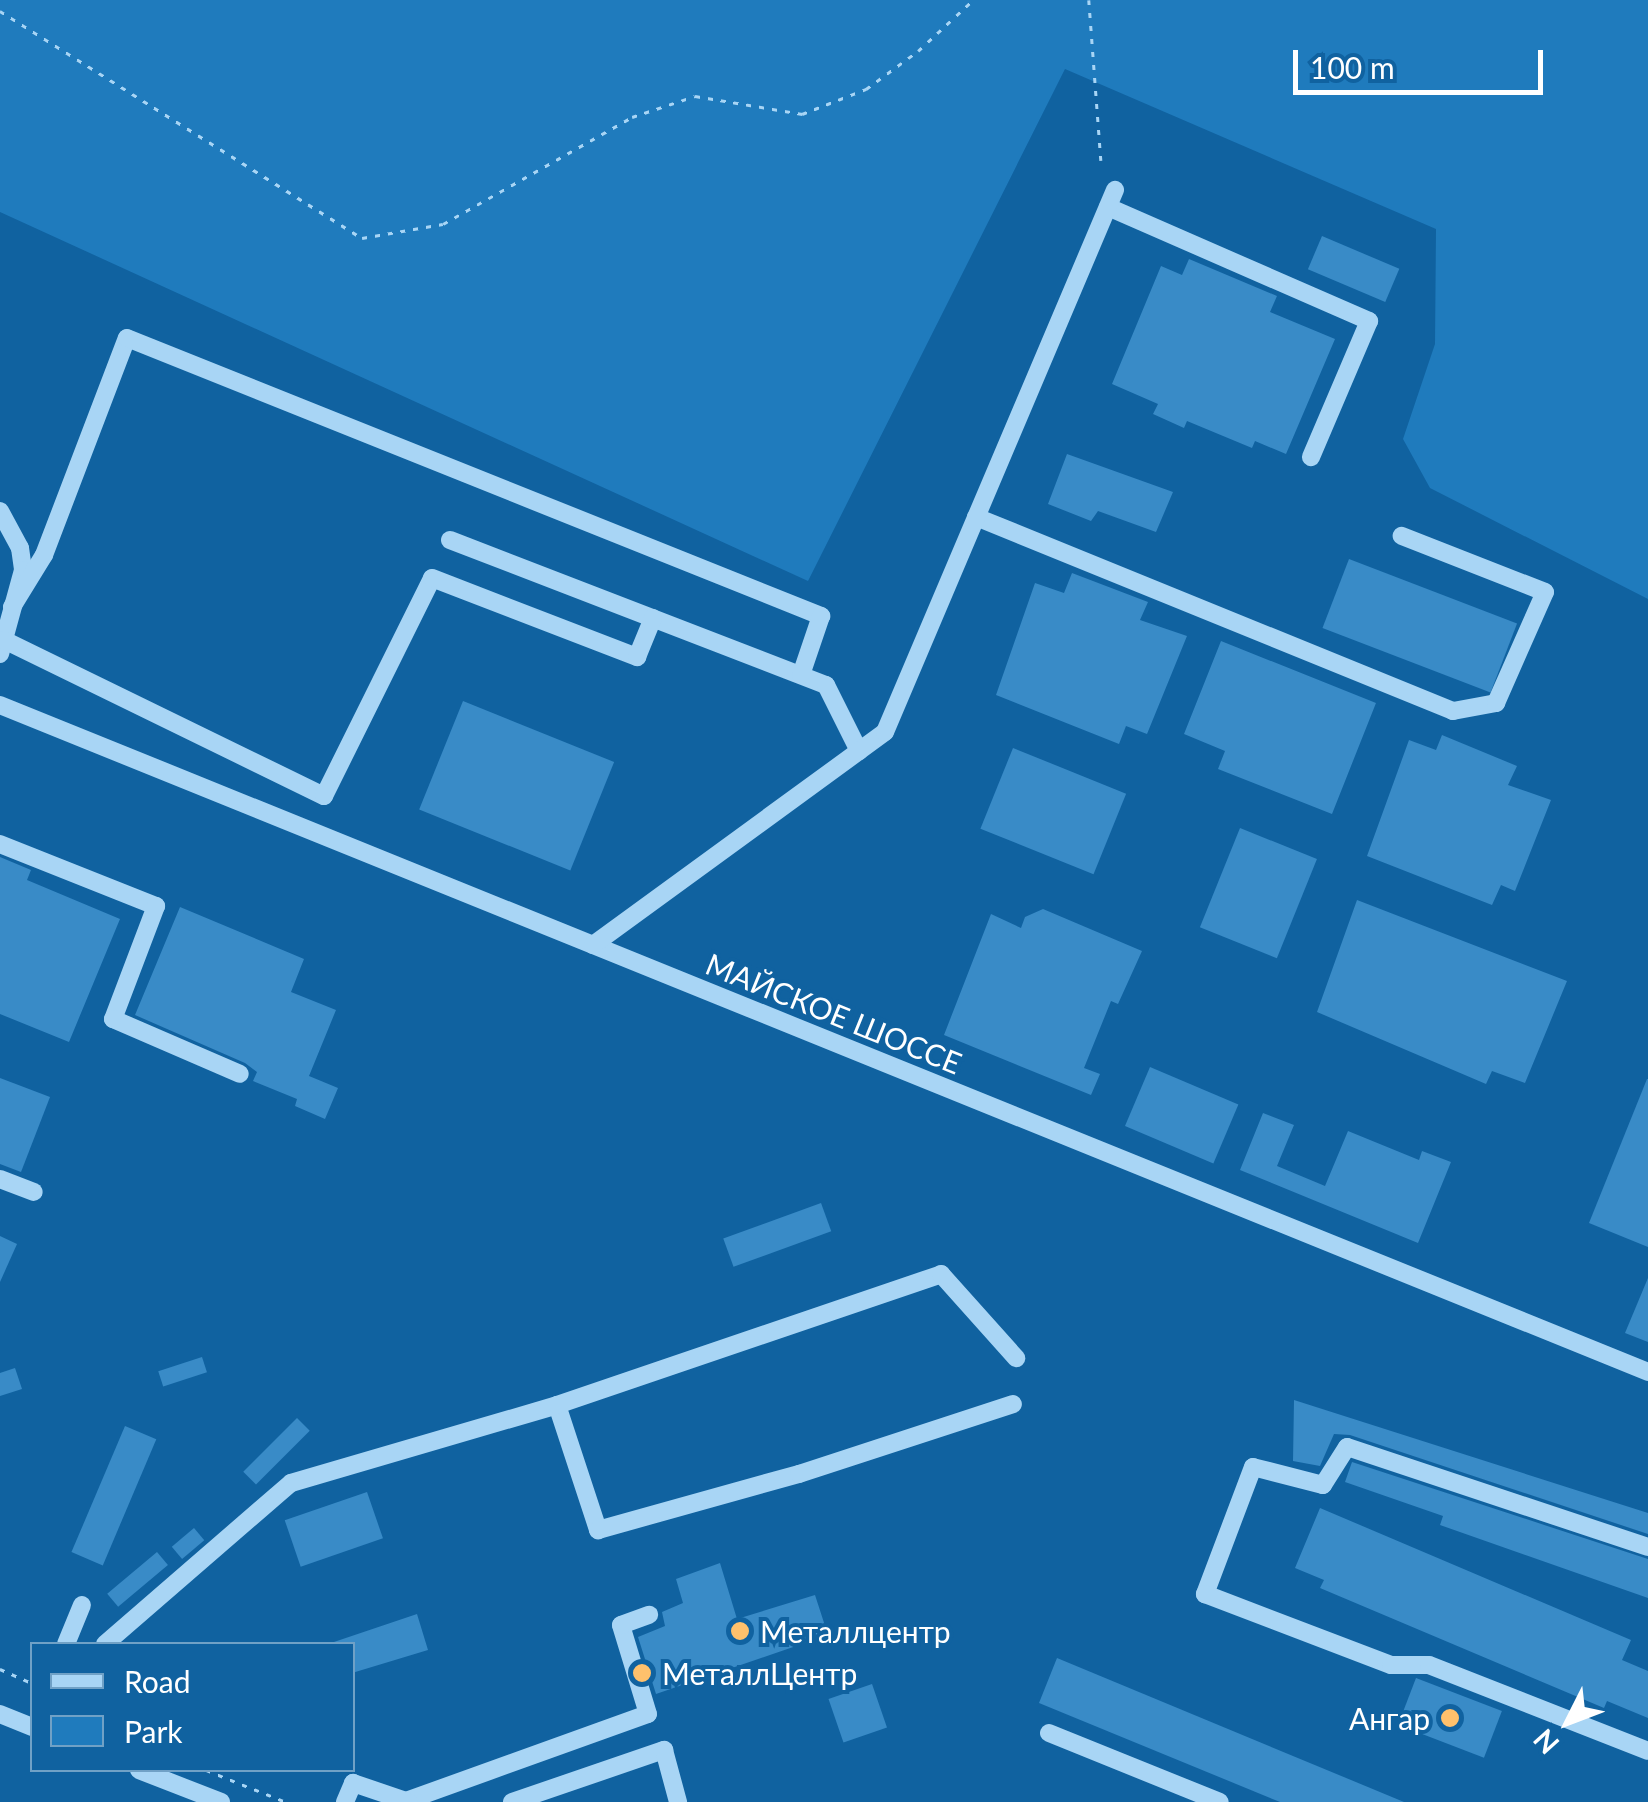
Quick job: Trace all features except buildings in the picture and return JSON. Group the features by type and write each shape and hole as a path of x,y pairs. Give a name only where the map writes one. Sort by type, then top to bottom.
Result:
{"street":[{"path":"593,945 885,732 1111,199 1369,321 1311,457"},
{"path":"12,607 44,556 128,338 821,616 800,675"},
{"path":"0,511 20,548 23,570 2,646 324,796 432,578 638,657 652,618"},
{"path":"976,517 1453,711 1496,703 1545,592 1402,536"},
{"path":"450,540 826,685 859,751"},
{"name":"МАЙСКОЕ ШОССЕ","path":"0,705 1648,1372"},
{"path":"0,844 156,906 113,1019 240,1074"},
{"path":"0,1179 34,1192"},
{"path":"107,1642 291,1484 354,1461 557,1405 941,1274 1016,1358"},
{"path":"557,1405 598,1530 798,1474 1013,1404"},
{"path":"1648,1547 1347,1447 1323,1485 1253,1467 1205,1594 1391,1665 1429,1665 1648,1751"},
{"path":"67,1642 82,1604"},
{"path":"345,1802 354,1782 408,1801 648,1714 620,1625 649,1615"},
{"path":"0,1714 30,1726"},
{"path":"1049,1733 1220,1802"},
{"path":"512,1802 664,1750 678,1802"},
{"path":"144,1772 222,1802"}],"path":[{"path":"0,12 362,238 443,224 632,117 695,96 802,114 866,89 918,50 973,0"},
{"path":"1089,0 1101,161"},
{"path":"0,1669 30,1682"},
{"path":"211,1772 286,1802"}],"green space":[{"path":"0,0 1648,0 1648,599 1430,488 1403,439 1435,344 1436,229 1065,69 808,581 0,212"}],"place":[{"name":"Металлцентр","path":"740,1631"},
{"name":"МеталлЦентр","path":"642,1673"},
{"name":"Ангар","path":"1450,1718"}]}
